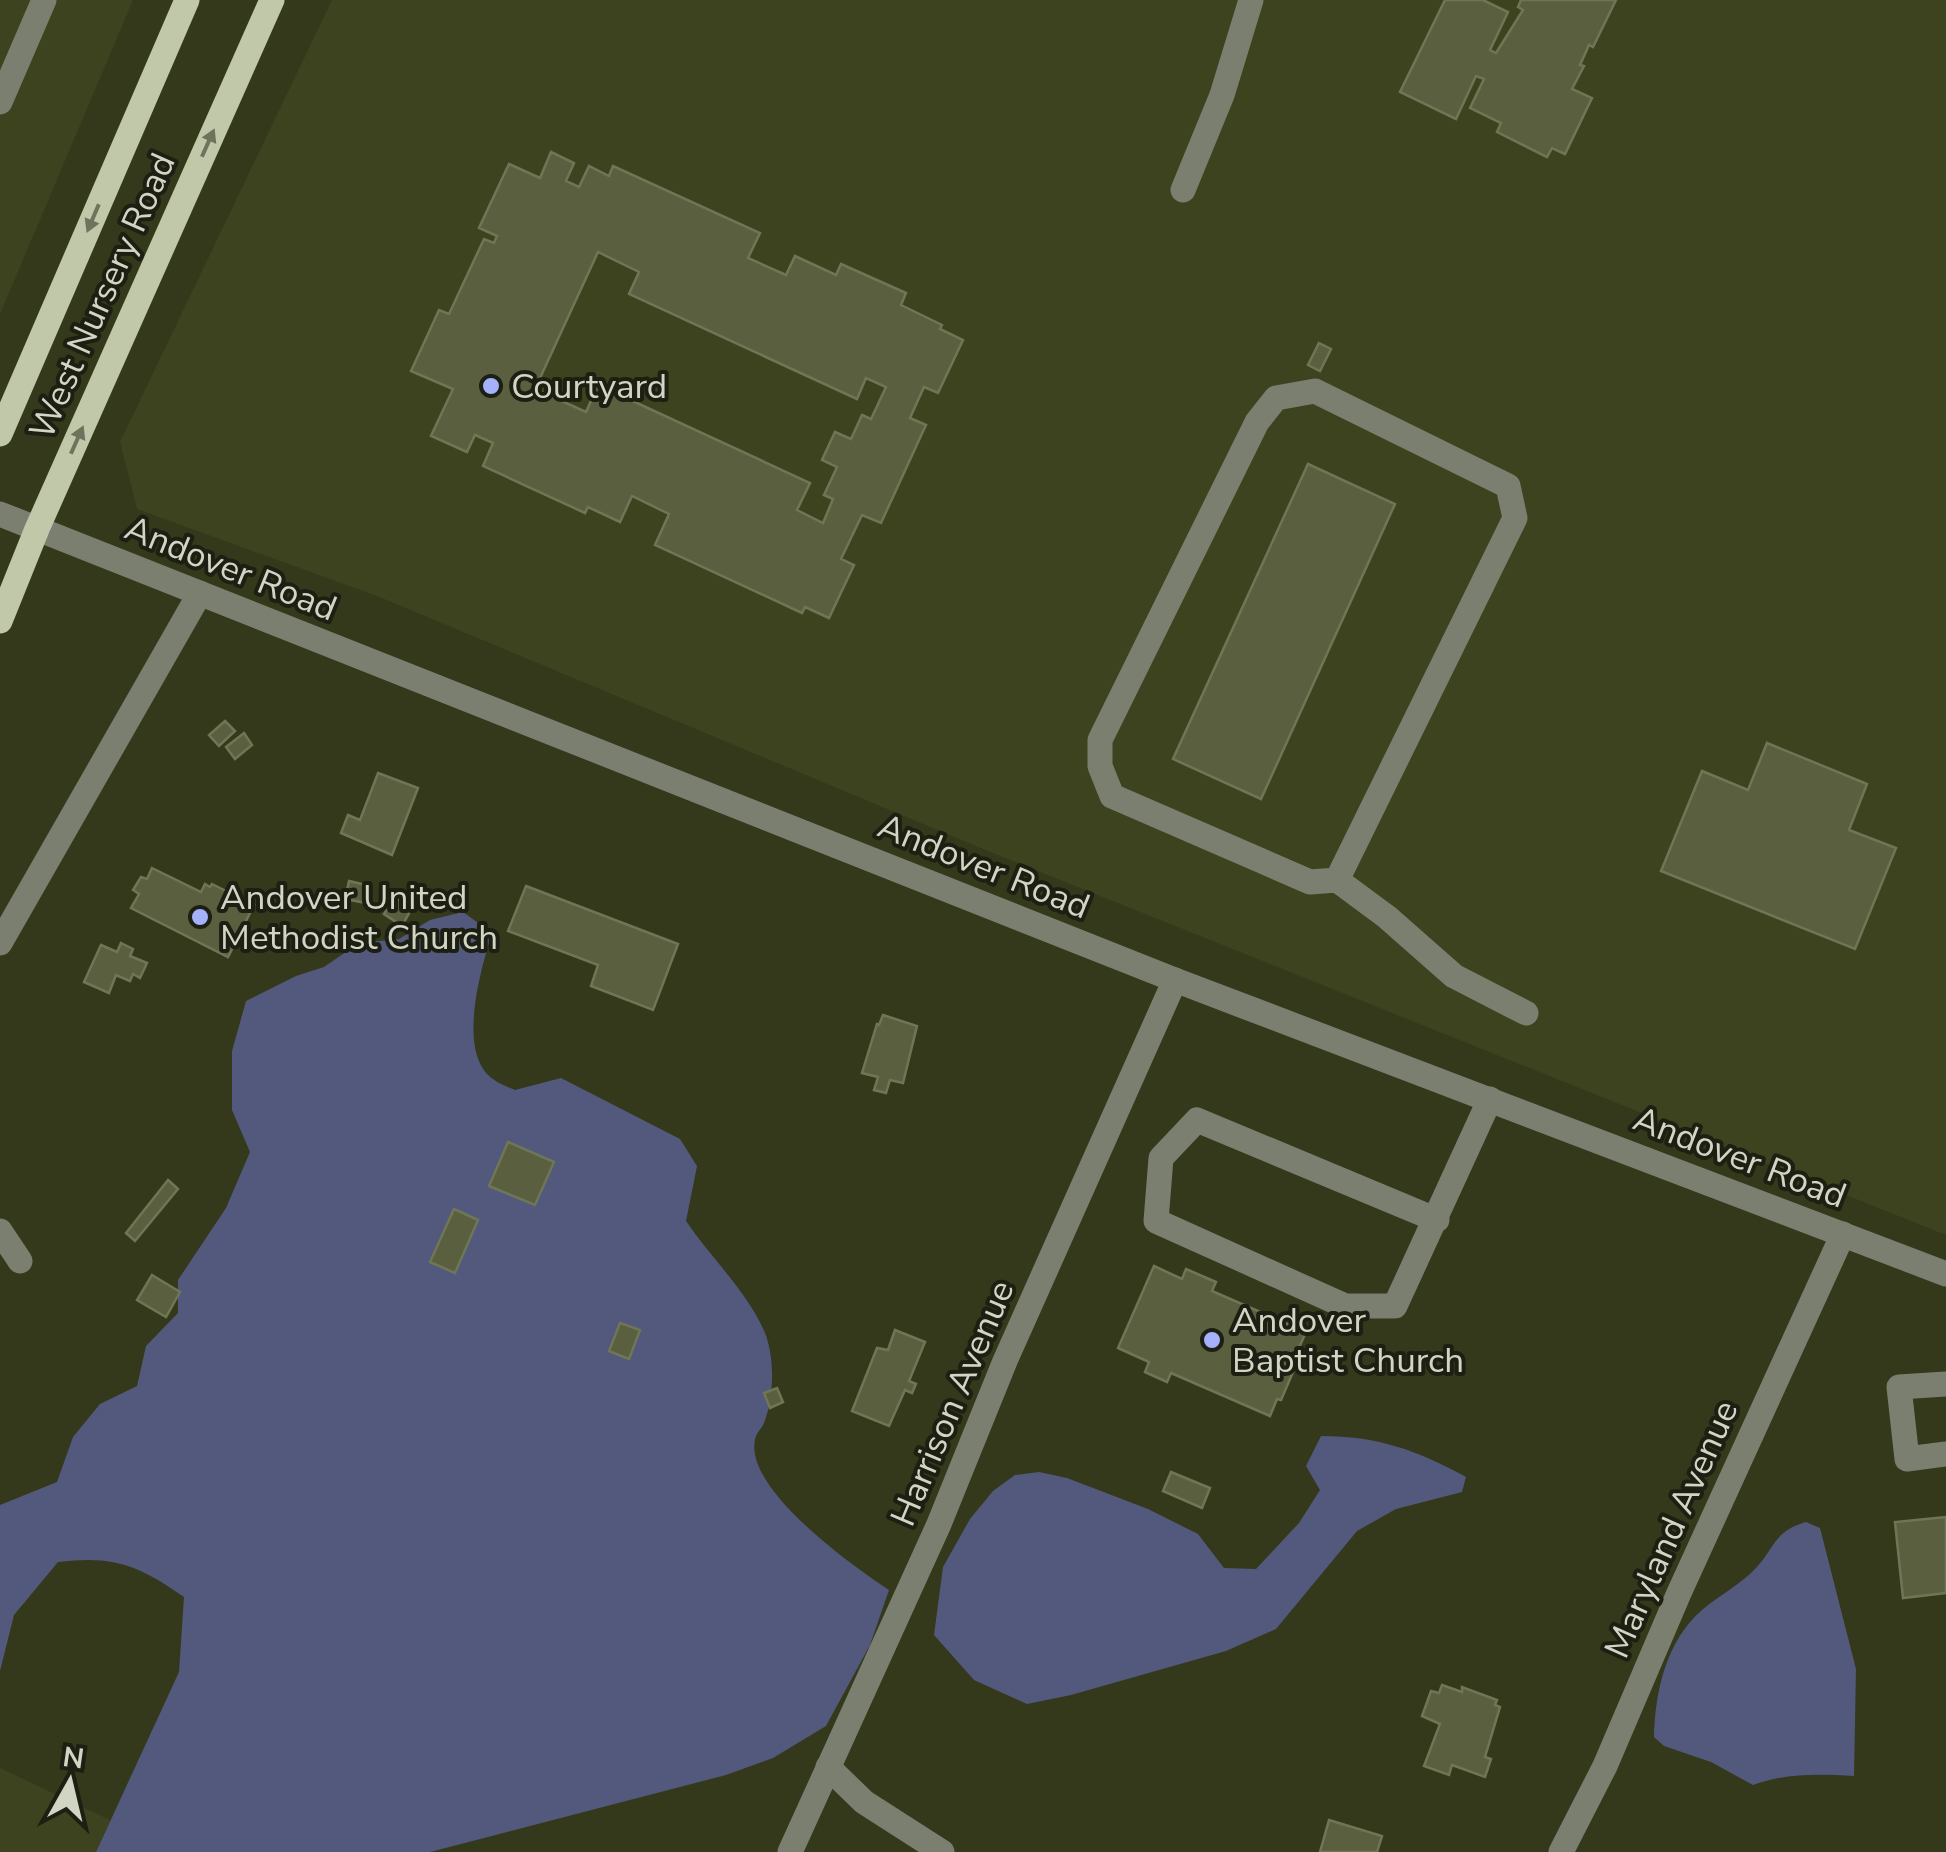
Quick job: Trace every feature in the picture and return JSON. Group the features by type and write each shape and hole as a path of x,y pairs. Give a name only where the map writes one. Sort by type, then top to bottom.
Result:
{"main road":[{"name":"West Nursery Road","path":"0,434 187,0"},
{"name":"West Nursery Road","path":"0,621 37,529 272,0"}],"street":[{"path":"0,102 44,0"},
{"path":"1183,190 1222,96 1251,0"},
{"path":"1337,880 1515,518 1508,486 1315,391 1276,398 1257,422 1100,740 1100,766 1112,796 1310,882 1337,880 1387,916 1454,976 1526,1014"},
{"name":"Andover Road","path":"0,514 1175,980 1946,1274"},
{"path":"0,943 200,593"},
{"name":"Harrison Avenue","path":"790,1852 939,1524 1005,1361 1175,980"},
{"path":"1437,1220 1197,1120 1161,1158 1156,1221 1345,1306 1395,1306 1437,1220 1490,1100"},
{"path":"0,1231 20,1261"},
{"name":"Maryland Avenue","path":"1561,1852 1605,1766 1679,1593 1843,1234"},
{"path":"1946,1384 1899,1387 1907,1458 1946,1454"},
{"path":"828,1767 864,1802 942,1852"}],"shaded area":[{"path":"0,0 133,0 0,314"},
{"path":"332,0 1946,0 1946,1235 983,849 377,596 137,509 120,442"},
{"path":"463,912 492,933 478,988 474,1031 482,1067 493,1079 515,1090 561,1078 680,1139 697,1166 686,1221 749,1303 765,1333 770,1354 770,1402 756,1436 755,1456 765,1478 803,1523 889,1590 870,1645 826,1726 773,1758 726,1775 430,1852 96,1852 179,1672 184,1597 125,1565 95,1560 58,1562 14,1615 0,1671 0,1505 57,1482 73,1437 100,1404 137,1386 146,1346 178,1313 178,1280 226,1208 250,1152 232,1110 232,1051 246,1001 324,967 359,943 399,939 430,920"},
{"path":"1321,1436 1379,1442 1431,1459 1466,1477 1462,1492 1396,1509 1357,1531 1276,1629 1226,1651 1071,1695 1027,1704 974,1680 934,1635 943,1567 970,1519 993,1491 1015,1475 1039,1472 1067,1478 1148,1509 1198,1534 1224,1568 1256,1569 1299,1523 1320,1490 1306,1466"},
{"path":"1806,1522 1820,1528 1856,1669 1854,1776 1790,1776 1753,1785 1711,1762 1664,1746 1654,1737 1660,1685 1671,1652 1690,1623 1751,1573 1786,1531"},
{"path":"0,1768 110,1820 96,1852 0,1852"}],"building":[{"path":"1445,0 1483,0 1508,12 1490,50 1496,53 1523,10 1518,7 1521,0 1616,0 1593,47 1589,45 1572,89 1592,98 1565,154 1552,148 1547,157 1497,132 1501,123 1470,108 1484,79 1476,76 1456,119 1400,92"},
{"name":"Courtyard","path":"551,152 574,163 566,181 579,187 589,166 609,176 613,166 760,233 748,258 786,275 795,256 836,275 841,264 906,293 901,305 963,340 938,393 924,387 910,418 926,425 881,523 862,515 841,559 854,565 829,618 805,607 802,613 655,545 669,514 632,496 620,522 588,507 585,513 483,466 493,443 475,435 467,452 431,436 453,389 411,371 439,310 449,314 484,239 494,243 497,236 479,228 509,164 540,178","holes":["598,252 639,272 629,294 857,399 866,378 886,387 871,419 862,415 851,439 835,432 822,460 837,467 824,495 833,499 823,523 797,510 810,483 598,385 586,412 535,389"]},
{"path":"1319,343 1331,349 1320,371 1308,365"},
{"path":"1308,464 1395,504 1261,799 1173,759"},
{"path":"225,721 235,731 219,746 209,735"},
{"path":"244,733 252,745 235,759 226,747"},
{"path":"1767,743 1867,784 1849,830 1896,848 1855,949 1661,871 1702,771 1748,790"},
{"path":"378,773 418,788 392,855 341,833 348,815 360,820"},
{"path":"152,868 201,892 205,884 212,884 254,905 228,957 131,908 139,894 133,890 141,877 147,879"},
{"path":"349,881 370,886 366,903 345,899"},
{"path":"526,886 678,944 653,1010 591,986 598,965 508,931"},
{"path":"394,897 412,908 402,926 384,914"},
{"path":"121,943 133,949 130,956 147,963 140,978 133,974 130,981 116,975 109,993 84,982 101,945 117,952"},
{"path":"883,1015 917,1026 903,1083 890,1080 886,1093 874,1090 878,1077 862,1073"},
{"path":"508,1142 554,1162 535,1205 489,1186"},
{"path":"168,1180 178,1189 135,1241 126,1233"},
{"path":"454,1209 478,1220 455,1273 430,1262"},
{"name":"Andover Baptist Church","path":"1154,1266 1182,1279 1186,1269 1216,1282 1212,1291 1306,1332 1281,1400 1277,1399 1270,1416 1171,1373 1167,1382 1145,1372 1149,1362 1118,1348"},
{"path":"152,1275 180,1292 166,1317 137,1300"},
{"path":"620,1323 640,1330 629,1359 609,1351"},
{"path":"895,1330 925,1342 909,1381 916,1384 912,1393 905,1390 889,1426 852,1411 877,1348 888,1350"},
{"path":"777,1388 783,1402 770,1408 764,1393"},
{"path":"1171,1472 1210,1488 1202,1508 1163,1491"},
{"path":"1946,1517 1946,1593 1903,1598 1895,1522"},
{"path":"1442,1685 1462,1692 1462,1687 1497,1700 1495,1705 1500,1707 1485,1757 1491,1759 1485,1777 1452,1765 1449,1775 1424,1766 1440,1724 1422,1716 1431,1691 1439,1693"},
{"path":"1329,1820 1382,1836 1377,1852 1320,1852"}],"place":[{"name":"Courtyard","path":"491,386"},
{"name":"Andover United Methodist Church","path":"200,917"},
{"name":"Andover Baptist Church","path":"1212,1340"}]}
